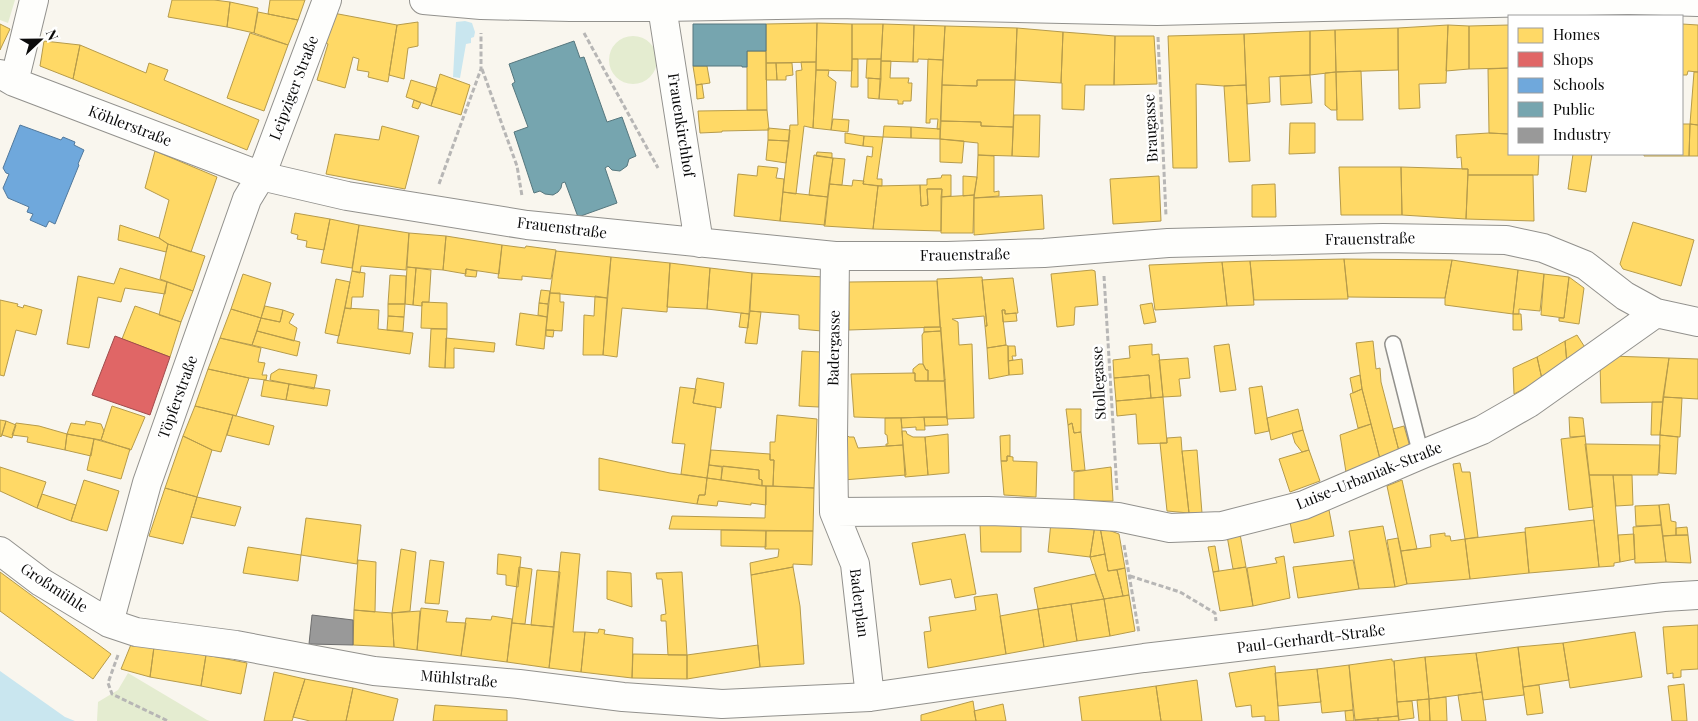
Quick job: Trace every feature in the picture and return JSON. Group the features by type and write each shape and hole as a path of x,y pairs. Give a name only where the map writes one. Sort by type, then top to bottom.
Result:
{"street":[{"path":"7,78 34,0"},
{"name":"Leipziger Straße","path":"261,176 327,0"},
{"path":"424,0 481,5 570,7 836,4 1156,11 1629,0 1698,2"},
{"name":"Frauenkirchhof","path":"662,7 700,243"},
{"name":"Köhlerstraße","path":"7,78 261,176"},
{"name":"Frauenstraße","path":"261,176 347,196 527,225 835,256 947,256 1044,253 1168,243 1383,238 1506,240 1543,248 1585,265 1625,296 1656,314 1698,322"},
{"name":"Töpferstraße","path":"109,623 147,483 247,199 261,176"},
{"name":"Badergasse","path":"833,439 835,256"},
{"name":"Luise-Urbaniak-Straße","path":"834,512 988,511 1118,517 1170,528 1222,526 1304,505 1482,430 1530,404 1656,314"},
{"name":"Baderplan","path":"833,439 834,512 855,564 870,697"},
{"name":"Großmühle","path":"0,551 41,582 109,623"},
{"name":"Paul-Gerhardt-Straße","path":"870,697 1144,658 1655,598 1698,596"},
{"name":"Mühlstraße","path":"109,623 136,632 236,645 374,671 519,684 623,697 722,704 870,697"}],"lane":[{"path":"1393,344 1418,442 1423,454"}],"path":[{"path":"430,209 481,69 481,5"},
{"path":"570,7 661,173"},
{"name":"Braugasse","path":"1156,11 1168,243"},
{"path":"481,69 517,166 527,225"},
{"name":"Stollegasse","path":"1102,248 1118,517 1144,658"},
{"path":"1130,576 1180,592 1215,613 1220,649"},
{"path":"108,683 112,694 168,721"}],"green space":[{"path":"0,0 15,0 8,23 0,20"},
{"path":"628,36 638,36 650,43 657,55 657,65 650,77 638,84 628,84 620,80 613,73 609,65 609,55 613,47 620,40"},
{"path":"128,673 210,721 97,721 98,702 118,690"}],"water":[{"path":"465,21 472,23 475,32 474,37 471,38 471,43 466,44 460,78 453,77 456,22"},
{"path":"0,671 65,717 75,721 0,721"}],"building: Homes":[{"path":"172,0 230,2 227,27 168,17"},
{"path":"270,0 305,0 298,20 268,14"},
{"path":"230,2 258,8 254,33 227,27"},
{"path":"258,12 298,20 288,45 254,33"},
{"path":"333,13 397,25 388,82 368,77 369,72 357,70 359,59 353,57 345,88 317,80 328,44 326,43"},
{"path":"418,22 418,46 408,48 404,79 389,75 397,25"},
{"path":"817,23 816,62 766,63 766,24"},
{"path":"817,23 852,24 852,71 816,70"},
{"path":"0,24 10,29 0,50"},
{"path":"852,24 883,24 881,59 852,59"},
{"path":"883,24 914,25 913,62 881,61"},
{"path":"1683,24 1698,25 1698,72 1688,71 1687,75 1683,75"},
{"path":"914,25 945,26 943,60 918,59 918,62 913,62"},
{"path":"1448,25 1446,83 1419,84 1420,108 1399,109 1398,28"},
{"path":"1448,25 1469,26 1469,69 1446,71"},
{"path":"1508,25 1508,68 1469,69 1469,26"},
{"path":"945,26 1017,28 1015,80 977,80 977,86 942,85"},
{"path":"1017,28 1063,32 1061,83 1015,80"},
{"path":"1398,28 1398,70 1336,72 1335,30"},
{"path":"1335,30 1336,72 1310,75 1310,31"},
{"path":"1310,31 1310,75 1269,77 1270,102 1247,104 1244,34"},
{"path":"1063,32 1115,36 1114,85 1085,85 1084,110 1062,109"},
{"path":"250,33 288,45 264,111 227,98"},
{"path":"1244,34 1246,85 1196,84 1197,168 1173,168 1168,36"},
{"path":"1115,36 1154,36 1157,84 1114,85"},
{"path":"44,41 80,45 73,79 40,66"},
{"path":"80,45 146,73 149,63 168,70 164,80 259,120 247,150 73,79"},
{"path":"747,51 766,51 767,110 747,110"},
{"path":"852,59 858,59 858,87 851,87"},
{"path":"867,59 881,59 881,79 866,78"},
{"path":"928,59 943,60 940,129 937,129 938,119 930,119 930,123 926,123"},
{"path":"881,61 891,61 890,78 909,78 908,83 912,83 911,101 903,101 903,104 898,104 898,100 879,99"},
{"path":"801,62 816,62 816,70 813,128 804,126 796,194 783,192 790,125 798,125 796,71 802,70"},
{"path":"766,63 776,63 777,80 766,80"},
{"path":"776,63 792,63 793,75 786,76 786,80 777,80"},
{"path":"693,66 707,66 710,83 696,85"},
{"path":"1508,68 1508,134 1489,133 1488,69"},
{"path":"816,70 829,70 828,76 836,82 831,130 813,128"},
{"path":"1361,71 1363,120 1337,120 1336,72"},
{"path":"1336,72 1337,110 1331,110 1325,105 1325,73"},
{"path":"1694,72 1698,72 1698,125 1690,124"},
{"path":"440,74 470,85 461,115 431,106"},
{"path":"1310,75 1312,103 1281,105 1280,76"},
{"path":"868,78 881,79 879,99 868,98"},
{"path":"411,80 437,88 431,106 406,97"},
{"path":"977,80 1015,80 1013,127 981,126 981,122 941,121 942,85 977,86"},
{"path":"702,84 704,98 697,99 696,85"},
{"path":"1246,85 1250,161 1229,162 1224,86"},
{"path":"414,100 421,103 418,109 412,107"},
{"path":"767,110 769,130 700,133 698,111"},
{"path":"1014,115 1040,115 1039,157 1012,156"},
{"path":"833,119 849,120 848,132 831,130"},
{"path":"941,121 981,122 981,126 1013,127 1012,156 978,155 978,143 940,139"},
{"path":"1290,123 1315,123 1315,153 1289,154"},
{"path":"1683,124 1690,124 1689,156 1644,156 1683,155"},
{"path":"1690,124 1698,125 1698,156 1689,156"},
{"path":"382,126 419,136 405,189 326,174 335,134 379,140"},
{"path":"884,126 911,127 911,138 883,137"},
{"path":"911,127 940,129 940,139 911,138"},
{"path":"768,128 790,130 789,141 768,140"},
{"path":"845,133 864,136 863,146 845,143"},
{"path":"1508,134 1508,155 1539,155 1538,175 1468,175 1468,169 1462,169 1461,157 1457,158 1456,135"},
{"path":"864,136 883,137 877,179 882,179 882,186 863,184 867,156 872,157 873,147 863,146"},
{"path":"940,139 964,141 962,163 940,162"},
{"path":"768,140 789,141 786,163 766,160"},
{"path":"155,151 217,177 191,252 168,244 159,238 169,200 145,188"},
{"path":"817,152 832,153 832,158 816,156"},
{"path":"814,155 833,158 828,197 809,195"},
{"path":"978,155 994,156 994,192 999,191 999,196 974,198"},
{"path":"1573,155 1592,155 1586,192 1568,189"},
{"path":"833,158 845,159 842,185 829,184"},
{"path":"758,166 778,168 776,178 784,179 780,221 734,216 738,174 757,176"},
{"path":"1339,167 1401,167 1402,215 1341,215"},
{"path":"1401,167 1468,169 1466,219 1402,215"},
{"path":"942,175 951,175 951,196 941,197 942,189 927,189 928,205 921,206 920,185 927,185 927,179 941,178"},
{"path":"1468,175 1533,175 1534,221 1466,219"},
{"path":"963,176 977,177 974,195 963,196"},
{"path":"1159,176 1161,221 1113,224 1110,179"},
{"path":"853,180 864,181 863,184 878,186 873,229 824,226 829,184 852,186"},
{"path":"1275,184 1276,217 1252,217 1252,185"},
{"path":"920,185 921,206 928,205 927,189 942,189 941,231 873,229 878,186"},
{"path":"783,192 828,197 825,225 780,221"},
{"path":"974,195 973,233 941,233 941,197"},
{"path":"1042,195 1044,229 974,235 974,198"},
{"path":"295,213 330,219 324,250 306,247 307,241 297,239 298,235 291,233"},
{"path":"330,219 359,225 352,268 321,263"},
{"path":"1633,222 1694,240 1681,286 1623,269 1620,264"},
{"path":"120,225 159,238 168,244 166,252 118,240"},
{"path":"359,225 409,233 406,270 361,266 360,273 352,271"},
{"path":"409,233 446,236 443,270 407,267"},
{"path":"446,236 502,245 499,274 466,269 466,274 443,270"},
{"path":"168,244 205,256 193,291 160,279"},
{"path":"502,245 556,250 551,279 522,276 522,280 498,278"},
{"path":"556,251 611,257 607,298 550,293"},
{"path":"611,257 670,263 667,312 622,308 617,357 603,355"},
{"path":"1344,259 1452,260 1445,298 1348,297"},
{"path":"1344,259 1348,299 1254,300 1250,261"},
{"path":"1452,260 1518,270 1513,314 1445,305"},
{"path":"1250,261 1254,305 1227,306 1222,262"},
{"path":"1222,262 1227,306 1155,310 1149,265"},
{"path":"670,263 710,268 707,309 667,307"},
{"path":"407,267 416,268 413,305 405,304"},
{"path":"120,268 167,282 165,294 125,288 121,302 98,297 89,348 67,344 78,276 114,284"},
{"path":"416,268 431,270 429,302 422,302 422,306 413,305"},
{"path":"710,268 752,273 749,314 707,309"},
{"path":"466,269 477,271 476,277 465,276"},
{"path":"1518,270 1544,274 1540,311 1519,309 1519,314 1513,314"},
{"path":"352,271 365,273 363,297 352,297 351,309 345,308"},
{"path":"1095,271 1098,305 1075,307 1074,325 1057,327 1051,274"},
{"path":"752,273 824,277 822,331 799,329 799,315 750,311"},
{"path":"243,274 271,283 261,318 231,309"},
{"path":"1544,274 1569,277 1564,318 1541,315"},
{"path":"390,275 406,276 405,304 388,304"},
{"path":"982,277 987,326 985,326 984,316 952,319 958,322 959,345 972,344 974,418 947,419 937,279"},
{"path":"1569,277 1584,288 1579,324 1559,321 1559,318 1564,318"},
{"path":"1013,278 1018,313 1005,314 1005,310 1002,310 1006,345 987,348 985,326 987,326 982,280"},
{"path":"336,279 350,282 339,336 325,333"},
{"path":"937,281 940,327 849,330 849,282"},
{"path":"167,282 193,291 181,322 159,315"},
{"path":"541,290 550,291 548,304 539,303"},
{"path":"550,293 560,293 560,302 564,302 562,331 546,330"},
{"path":"595,296 607,298 603,355 583,355 584,315 594,316"},
{"path":"0,300 18,304 17,306 23,308 24,305 42,310 36,335 16,330 4,376 0,375"},
{"path":"422,302 447,303 447,329 421,328"},
{"path":"539,303 548,304 547,317 538,315"},
{"path":"1152,303 1156,322 1144,324 1140,305"},
{"path":"388,304 405,304 404,317 388,316"},
{"path":"135,306 181,322 170,357 122,339"},
{"path":"265,306 283,310 280,322 261,318"},
{"path":"345,308 379,310 378,329 413,333 410,354 337,343"},
{"path":"231,309 261,318 252,345 220,338"},
{"path":"283,310 294,314 289,323 297,328 294,341 257,331 261,318 280,322"},
{"path":"1002,310 1005,310 1005,314 1016,313 1017,321 1003,322"},
{"path":"750,311 761,312 757,344 745,343"},
{"path":"520,313 547,317 544,349 516,345"},
{"path":"741,313 749,314 748,328 739,327"},
{"path":"1513,314 1521,314 1522,330 1513,330"},
{"path":"388,316 404,317 403,331 387,330"},
{"path":"924,327 941,327 941,331 924,332"},
{"path":"431,329 447,329 445,368 429,367"},
{"path":"546,330 554,330 553,337 546,336"},
{"path":"257,331 300,342 297,356 252,345"},
{"path":"941,331 945,379 944,381 928,381 928,370 926,370 923,364 922,335 924,332"},
{"path":"1577,335 1586,349 1567,364 1565,341"},
{"path":"220,338 261,348 258,362 265,363 262,375 267,375 266,380 208,369"},
{"path":"446,338 495,343 494,352 454,348 454,368 445,368"},
{"path":"1373,341 1376,369 1380,368 1381,382 1399,451 1380,459 1362,389 1356,343"},
{"path":"1565,341 1567,364 1542,379 1537,357"},
{"path":"1152,344 1152,355 1159,354 1163,397 1151,398 1149,375 1114,378 1113,360 1130,358 1129,346"},
{"path":"1229,344 1236,390 1220,392 1214,346"},
{"path":"1008,346 1009,375 989,379 987,348"},
{"path":"1008,346 1015,346 1016,356 1012,356 1013,360 1008,361"},
{"path":"802,351 821,352 819,407 799,406"},
{"path":"1610,356 1669,358 1663,402 1601,403 1600,363"},
{"path":"1537,357 1542,379 1514,394 1513,368"},
{"path":"1188,358 1190,378 1179,379 1181,396 1163,397 1159,360"},
{"path":"1669,358 1698,359 1698,399 1663,397"},
{"path":"1022,359 1023,374 1009,375 1008,361"},
{"path":"919,364 923,364 926,370 928,370 928,381 915,381 913,369"},
{"path":"208,369 249,378 236,416 195,406"},
{"path":"279,369 317,375 314,389 270,380 271,374"},
{"path":"915,373 915,381 944,381 945,379 947,417 854,417 851,374"},
{"path":"1149,375 1151,398 1116,401 1114,378"},
{"path":"1360,375 1362,389 1353,393 1350,378"},
{"path":"697,378 724,383 721,408 693,403"},
{"path":"264,380 289,384 286,400 261,396"},
{"path":"289,384 330,390 327,406 286,400"},
{"path":"1262,386 1269,431 1255,434 1249,388"},
{"path":"680,387 696,389 693,403 716,407 707,478 681,474 685,444 672,443"},
{"path":"1362,389 1371,424 1358,428 1350,394"},
{"path":"1163,397 1167,443 1138,444 1136,414 1117,416 1116,401"},
{"path":"1663,397 1682,398 1680,437 1660,435"},
{"path":"1652,402 1663,402 1660,435 1651,435"},
{"path":"112,406 145,417 131,450 101,440"},
{"path":"195,406 233,415 221,452 212,450 183,436"},
{"path":"1066,409 1081,409 1081,432 1074,433 1072,423 1068,425"},
{"path":"1298,409 1303,430 1271,440 1267,418"},
{"path":"233,415 274,426 269,445 227,435"},
{"path":"777,415 817,419 814,488 773,486 774,460 770,460 770,442 775,442"},
{"path":"924,417 947,417 948,425 925,426"},
{"path":"924,417 925,430 916,430 916,427 902,428 901,418"},
{"path":"1569,417 1583,418 1585,436 1570,437"},
{"path":"885,418 901,418 903,445 886,446 888,444 887,435 885,434"},
{"path":"0,420 6,421 1,437 0,436"},
{"path":"6,421 16,425 12,438 2,435"},
{"path":"86,421 101,424 104,431 101,440 67,434 71,423 85,425"},
{"path":"16,423 39,426 67,434 65,450 27,442 28,437 12,435"},
{"path":"1072,423 1074,433 1081,432 1085,470 1072,471 1068,425"},
{"path":"1371,424 1380,459 1346,472 1340,435"},
{"path":"1404,426 1410,447 1399,451 1393,429"},
{"path":"1303,430 1309,450 1302,452 1295,443 1292,433"},
{"path":"902,431 906,431 907,434 913,437 925,437 928,475 905,477"},
{"path":"845,433 849,437 854,437 858,448 903,445 906,475 843,480"},
{"path":"67,434 94,439 91,456 65,450"},
{"path":"948,434 949,473 928,475 925,437"},
{"path":"1010,435 1010,456 1007,456 1007,461 1001,461 1000,436"},
{"path":"1660,435 1678,437 1676,474 1659,473"},
{"path":"183,436 212,450 197,497 165,488"},
{"path":"1585,436 1593,507 1569,510 1561,439"},
{"path":"1181,437 1189,513 1167,511 1160,443 1167,443 1167,438"},
{"path":"94,439 130,449 121,479 87,470"},
{"path":"1585,444 1660,445 1658,475 1589,475"},
{"path":"711,450 770,454 770,460 774,460 773,486 762,486 762,480 759,479 759,470 709,465"},
{"path":"1197,450 1202,513 1189,513 1182,451"},
{"path":"1309,450 1320,481 1290,492 1279,459"},
{"path":"1007,456 1013,457 1013,461 1037,462 1036,497 1004,495 1001,461 1007,461"},
{"path":"599,458 670,473 707,478 705,495 699,495 697,504 599,490"},
{"path":"1460,463 1462,472 1470,472 1478,537 1465,539 1453,464"},
{"path":"709,465 722,467 721,480 707,478"},
{"path":"723,466 759,470 759,479 762,480 762,486 721,480"},
{"path":"0,467 46,482 37,508 0,491"},
{"path":"1111,467 1113,501 1074,501 1074,472"},
{"path":"1589,475 1613,475 1620,562 1614,563 1614,566 1599,567"},
{"path":"1613,475 1632,475 1633,505 1616,506"},
{"path":"707,478 766,486 766,505 718,501 717,506 697,504 699,495 705,495"},
{"path":"84,480 119,491 107,531 71,521"},
{"path":"1402,480 1417,549 1401,551 1387,486"},
{"path":"766,486 814,488 813,531 669,529 672,516 765,518"},
{"path":"165,488 197,497 183,544 149,536"},
{"path":"42,494 76,505 71,521 37,508"},
{"path":"197,497 241,507 235,526 191,517"},
{"path":"1669,504 1671,521 1676,522 1676,535 1663,536 1659,505"},
{"path":"1659,505 1661,525 1636,526 1635,506"},
{"path":"1329,510 1334,536 1294,543 1290,522"},
{"path":"306,518 361,525 357,564 301,555"},
{"path":"1594,520 1599,567 1529,573 1525,528"},
{"path":"1051,522 1095,525 1090,557 1048,552"},
{"path":"1021,523 1021,552 981,552 980,524"},
{"path":"1095,525 1100,527 1105,554 1090,557"},
{"path":"1661,525 1666,562 1635,563 1633,527"},
{"path":"1383,526 1395,587 1359,589 1349,531"},
{"path":"1100,527 1119,534 1125,568 1108,571"},
{"path":"1687,527 1688,535 1676,535 1676,528"},
{"path":"721,530 766,531 766,547 721,546"},
{"path":"766,531 813,531 812,565 793,564 793,567 751,575 750,563 778,557 779,549 765,549"},
{"path":"1525,532 1529,573 1470,579 1465,539"},
{"path":"1445,533 1445,536 1450,536 1451,541 1465,539 1470,579 1407,584 1401,551 1431,547 1430,535"},
{"path":"965,534 976,594 955,598 951,579 920,585 912,543"},
{"path":"1240,534 1246,567 1233,569 1227,536"},
{"path":"1634,534 1635,559 1620,562 1618,535"},
{"path":"1688,535 1691,563 1666,562 1663,536"},
{"path":"1398,538 1407,584 1395,587 1387,540"},
{"path":"1215,546 1219,571 1213,572 1208,547"},
{"path":"248,547 301,555 298,581 243,573"},
{"path":"401,549 416,552 410,611 392,613"},
{"path":"561,552 580,554 573,632 585,632 581,672 549,668"},
{"path":"498,554 521,557 518,587 506,585 506,575 497,574"},
{"path":"1105,554 1108,571 1117,570 1123,596 1104,599 1090,557"},
{"path":"1284,556 1290,598 1253,606 1247,568 1277,563 1275,558"},
{"path":"358,560 376,562 375,612 354,610"},
{"path":"430,560 444,562 439,604 425,603"},
{"path":"1353,560 1359,589 1298,598 1293,567"},
{"path":"519,567 532,569 525,624 512,623"},
{"path":"793,567 800,606 804,664 760,667 751,575"},
{"path":"1246,567 1253,606 1220,611 1213,572"},
{"path":"1125,568 1129,595 1123,596 1117,570"},
{"path":"537,570 560,572 554,627 531,625"},
{"path":"607,571 631,573 632,607 607,599"},
{"path":"0,572 111,654 93,679 0,611"},
{"path":"682,572 687,655 668,655 666,621 661,621 661,615 666,614 662,579 657,579 656,573"},
{"path":"1095,574 1104,599 1038,609 1034,588"},
{"path":"997,594 1006,654 928,668 924,632 931,631 929,617 976,610 974,597"},
{"path":"1129,595 1135,631 1110,636 1104,599"},
{"path":"1104,599 1110,636 1077,641 1071,604"},
{"path":"1071,604 1077,641 1044,647 1038,609"},
{"path":"421,608 448,611 446,622 466,623 461,656 417,650"},
{"path":"1038,609 1044,647 1006,654 1000,616"},
{"path":"354,610 392,613 394,647 353,645"},
{"path":"420,611 417,650 394,647 392,613"},
{"path":"492,616 512,619 507,662 461,656 466,618 491,620"},
{"path":"512,623 554,627 549,668 507,662"},
{"path":"1698,625 1698,669 1681,670 1681,677 1673,678 1673,673 1667,674 1663,627"},
{"path":"599,629 605,630 604,634 633,638 632,678 581,672 585,632 598,633"},
{"path":"1635,632 1642,677 1570,688 1563,643"},
{"path":"132,642 154,647 150,677 121,669"},
{"path":"1563,643 1569,680 1523,687 1518,647"},
{"path":"758,645 760,667 687,679 687,655"},
{"path":"154,647 206,655 201,686 150,677"},
{"path":"1518,647 1524,695 1483,700 1476,653"},
{"path":"1476,653 1482,692 1429,699 1425,657"},
{"path":"633,654 687,655 687,679 632,678"},
{"path":"206,655 247,663 241,694 201,686"},
{"path":"1425,657 1429,699 1397,702 1394,661"},
{"path":"1392,659 1394,661 1398,716 1355,720 1349,665"},
{"path":"1349,665 1353,710 1322,713 1317,669"},
{"path":"1275,666 1279,721 1265,721 1265,716 1252,717 1251,705 1236,707 1229,673"},
{"path":"1317,669 1321,702 1278,706 1275,673"},
{"path":"274,672 305,679 292,721 264,721"},
{"path":"305,679 353,688 346,721 310,721 293,717"},
{"path":"1197,680 1202,721 1161,721 1156,686"},
{"path":"1684,684 1687,721 1672,721 1668,686"},
{"path":"1539,685 1543,713 1527,715 1523,687"},
{"path":"1156,686 1161,721 1082,721 1079,697"},
{"path":"353,688 398,699 393,721 346,721"},
{"path":"1482,692 1486,721 1462,721 1458,695"},
{"path":"1446,697 1447,721 1430,721 1429,699"},
{"path":"1429,699 1430,721 1419,721 1417,700"},
{"path":"973,701 976,721 921,721 921,715"},
{"path":"1412,701 1414,718 1399,720 1397,702"},
{"path":"1003,704 1006,721 976,721 974,711"},
{"path":"435,705 507,710 507,721 433,721"},
{"path":"1353,710 1354,721 1346,721 1345,711"},
{"path":"1398,716 1399,721 1378,721 1378,718"},
{"path":"1378,718 1378,721 1355,721 1355,720"}],"building: Shops":[{"path":"115,336 170,357 150,415 92,395"}],"building: Schools":[{"path":"20,125 61,140 63,137 75,142 74,145 84,150 55,224 49,221 46,227 30,220 33,214 27,212 29,207 8,198 3,188 9,174 3,168"}],"building: Public":[{"path":"693,24 766,24 766,51 747,51 747,67 693,66"},
{"path":"574,41 580,58 584,57 607,122 622,117 636,156 629,159 627,166 620,171 612,170 608,166 605,168 617,203 578,217 565,182 562,183 558,192 553,195 540,191 534,193 514,132 528,127 512,84 515,82 509,64"}],"building: Industry":[{"path":"312,615 353,620 353,645 309,644"}]}
